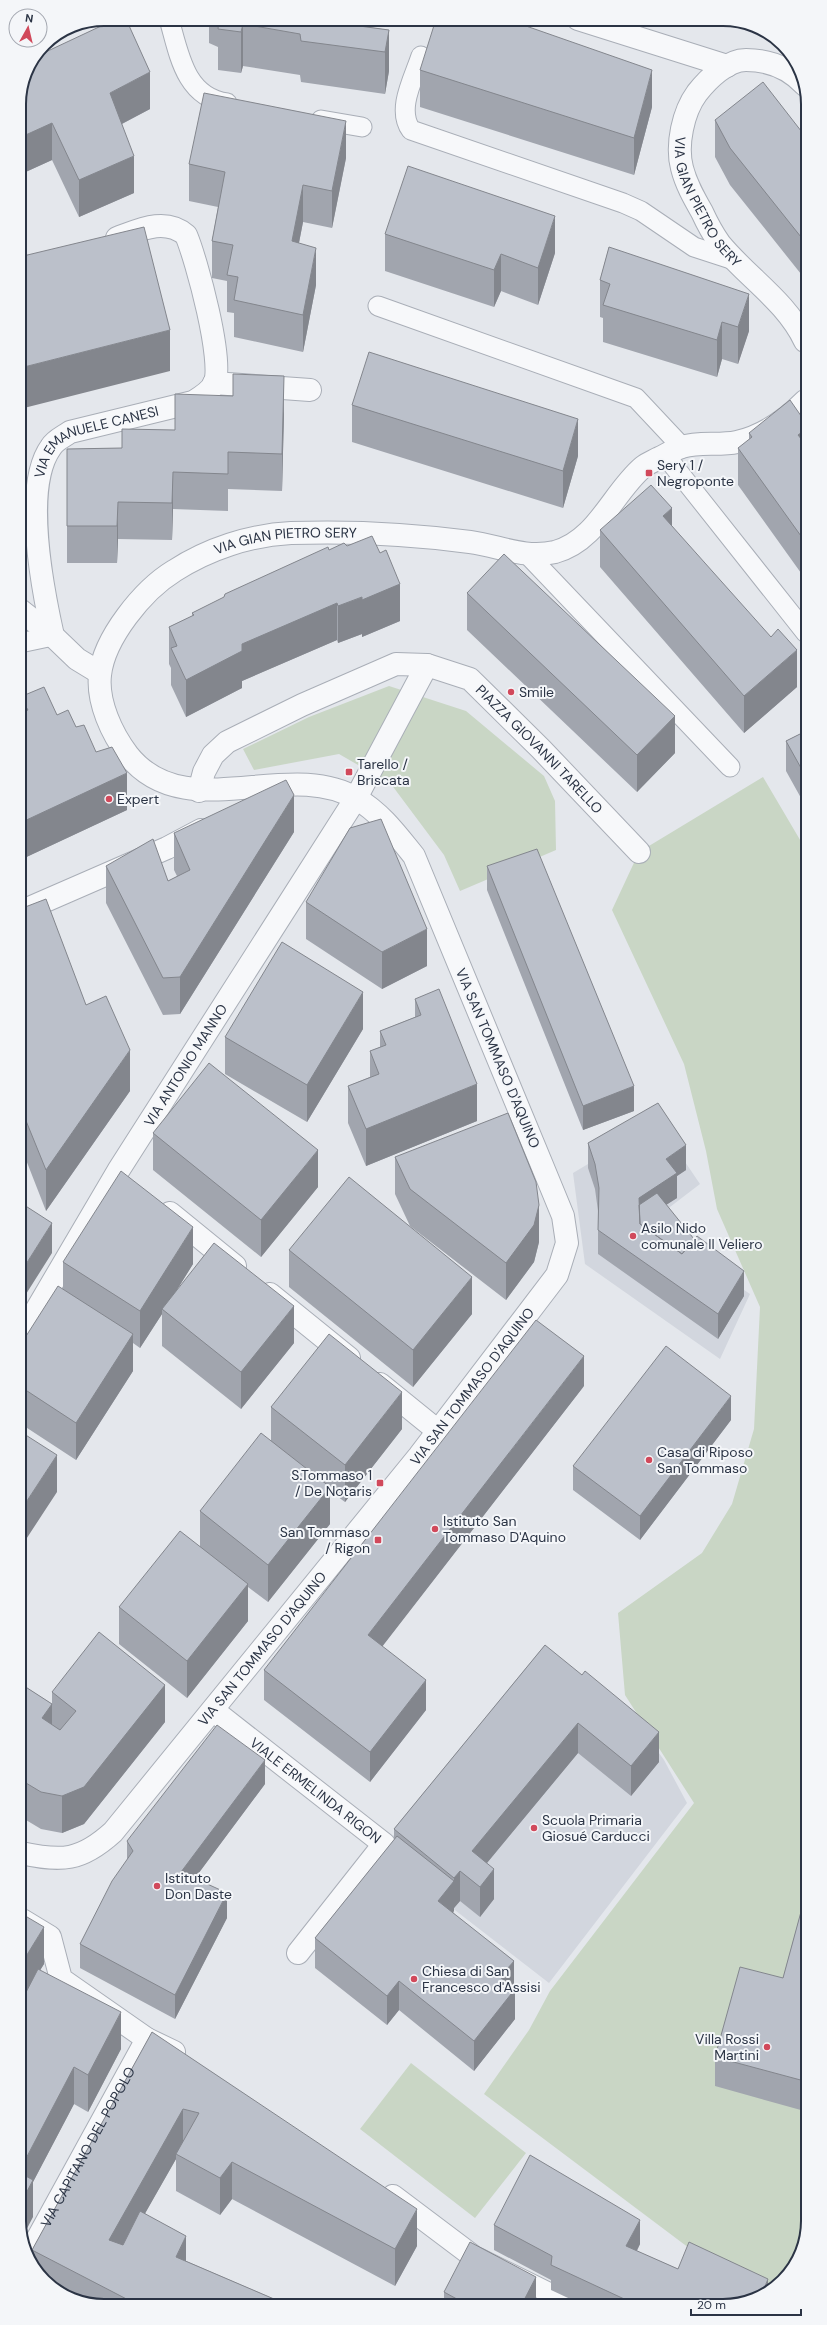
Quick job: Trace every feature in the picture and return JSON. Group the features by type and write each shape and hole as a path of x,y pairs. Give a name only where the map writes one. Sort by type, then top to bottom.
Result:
{"street":[{"path":"600,26 728,66"},
{"name":"VIA GIAN PIETRO SERY","path":"796,77 789,71 776,64 759,60 740,60 728,66 704,85 688,110 680,148 681,166 686,180 709,226 720,244 784,307 801,332"},
{"path":"98,245 148,227 160,226 180,230 186,235 202,291 214,343 217,363 214,384 310,390"},
{"name":"VIA EMANUELE CANESI","path":"53,636 40,578 37,526 40,475 50,448 57,440 70,432 193,402 208,391 214,384"},
{"name":"VIA GIAN PIETRO SERY","path":"356,798 320,785 286,785 199,791 160,780 142,769 128,756 115,735 106,713 100,693 100,673 110,645 128,615 149,591 170,573 194,559 248,539 286,533 377,532 478,543 528,555 553,552 575,544 584,537 644,466 673,451 726,444 751,438 792,414 801,406"},
{"path":"26,615 53,636 77,659 100,673"},
{"name":"PIAZZA GIOVANNI TARELLO","path":"199,791 204,772 214,755 227,742 302,705 396,664 427,665 470,679 541,749 639,852"},
{"path":"356,798 427,665"},
{"path":"244,807 286,785"},
{"name":"VIA ANTONIO MANNO","path":"26,1328 126,1177 356,798"},
{"name":"VIA SAN TOMMASO D'AQUINO","path":"26,1854 60,1859 80,1856 97,1847 114,1832 214,1711 438,1431 557,1276 567,1243 563,1216 414,856 388,823 356,798"},
{"path":"26,909 167,848 216,822"},
{"path":"156,1202 438,1431"},
{"name":"VIALE ERMELINDA RIGON","path":"214,1711 384,1844 298,1953"},
{"path":"26,1922 50,1937 61,1979 147,2039 193,2061"},
{"path":"40,1983 55,1957"},
{"name":"VIA CAPITANO DEL POPOLO","path":"31,2249 147,2039"},
{"path":"376,2184 474,2257 559,2299"}],"lane":[{"path":"171,26 189,80 194,87 214,101 243,106"},
{"path":"421,56 404,112 405,122 411,130 623,203 640,211 694,247 737,262"},
{"path":"302,116 362,127"},
{"path":"378,306 636,398 801,626"},
{"path":"528,555 730,767"},
{"path":"26,642 53,636"}],"shaded area":[{"name":"Asilo Nido comunale Il Veliero","path":"658,1122 700,1184 666,1210 703,1262 750,1294 720,1359 585,1264 573,1173"},
{"name":"Scuola Primaria Giosué Carducci","path":"539,1656 621,1701 664,1760 687,1803 549,1983 380,1852"}],"green space":[{"path":"389,686 466,711 544,776 555,801 556,850 460,891 444,855 391,784 339,754 254,770 243,749 309,717"},
{"path":"763,777 801,842 801,2222 800,2237 791,2260 775,2280 758,2291 697,2254 484,2094 529,2030 550,1991 694,1803 625,1695 618,1613 702,1553 732,1504 754,1429 760,1307 717,1209 706,1151 684,1064 612,910 639,852"},
{"path":"411,2063 526,2153 475,2218 360,2129"}],"building":[{"path":"100,26 129,26 150,72 110,93 134,156 79,180 52,123 26,135 27,88 34,69 45,52"},
{"path":"218,26 242,26 241,32 218,29"},
{"path":"254,26 359,26 389,30 385,52 301,41 300,34"},
{"path":"434,26 526,26 652,70 634,138 420,70"},
{"path":"763,82 801,131 801,237 730,148 715,120"},
{"path":"204,93 346,121 332,191 303,185 292,241 316,248 303,315 234,300 238,277 227,275 233,245 212,241 225,172 189,164"},
{"path":"408,166 555,216 538,268 501,254 494,270 385,234"},
{"path":"144,227 170,330 26,366 26,255"},
{"path":"609,247 749,294 738,327 722,322 717,340 603,305 610,284 600,280"},
{"path":"369,352 578,419 563,471 352,405"},
{"path":"233,374 284,376 282,454 228,452 228,474 173,472 172,503 118,502 117,526 67,526 67,449 122,448 122,429 175,430 175,394 233,396"},
{"path":"790,400 801,416 801,433 798,435 801,439 801,536 738,448 752,437 749,433"},
{"path":"651,485 672,508 663,516 771,637 778,629 797,650 744,696 600,530"},
{"path":"372,536 380,553 386,550 400,584 362,600 362,597 338,606 337,603 242,644 242,651 186,680 171,648 177,646 169,627 194,615 192,613 224,597 225,594 328,547 329,550 344,543 347,546"},
{"path":"504,554 675,716 637,755 467,593"},
{"path":"44,687 57,715 68,710 76,727 84,725 96,752 112,747 127,773 26,820 26,711 28,710 26,707 26,694"},
{"path":"801,734 801,768 786,741"},
{"path":"286,780 294,795 180,977 163,978 106,866 153,839 168,881 190,870 174,833"},
{"path":"381,819 427,929 382,952 306,902 350,828"},
{"path":"537,849 634,1086 583,1106 487,866"},
{"path":"46,899 86,1005 106,996 130,1050 46,1170 26,1121 26,907"},
{"path":"282,942 363,992 307,1085 225,1037"},
{"path":"439,989 477,1084 366,1129 348,1086 379,1074 370,1051 386,1045 380,1031 421,1015 415,999"},
{"path":"209,1063 318,1150 261,1220 153,1133"},
{"path":"658,1103 686,1145 666,1159 677,1173 639,1198 640,1224 682,1254 697,1236 744,1271 718,1314 598,1230 599,1188 595,1164 588,1143"},
{"path":"508,1113 536,1182 539,1205 534,1225 506,1263 410,1189 395,1157"},
{"path":"121,1171 193,1227 140,1311 63,1262"},
{"path":"349,1177 472,1277 413,1350 289,1250"},
{"path":"657,1193 694,1239 682,1254 640,1224 639,1205"},
{"path":"26,1206 52,1223 26,1264"},
{"path":"214,1243 294,1306 241,1372 162,1309"},
{"path":"58,1286 133,1334 76,1423 26,1390 26,1336"},
{"name":"Istituto San Tommaso D'Aquino","path":"536,1320 584,1356 368,1635 426,1680 370,1752 264,1670"},
{"path":"329,1334 402,1392 345,1465 271,1407"},
{"name":"Casa di Riposo San Tommaso","path":"666,1346 731,1396 640,1516 573,1466"},
{"path":"261,1433 330,1487 268,1565 200,1511"},
{"path":"26,1435 57,1455 26,1502"},
{"path":"180,1531 248,1584 187,1661 119,1607"},
{"path":"99,1632 165,1685 84,1787 62,1796 41,1792 26,1783 26,1687 52,1704 42,1718 60,1730 76,1711 52,1692"},
{"path":"545,1645 582,1675 585,1671 659,1732 631,1766 578,1723 472,1851 494,1869 480,1887 460,1871 454,1878 394,1829"},
{"name":"Istituto Don Daste","path":"217,1725 265,1760 181,1872 227,1893 175,1995 80,1944 112,1881 133,1851 127,1841"},
{"name":"Chiesa di San Francesco d'Assisi","path":"397,1836 454,1881 438,1901 514,1961 500,1977 515,1989 474,2041 399,1981 387,1996 315,1938"},
{"path":"801,1912 801,2080 715,2057 740,1967 783,1978"},
{"path":"26,1916 44,1927 26,1956"},
{"path":"38,1969 121,2012 88,2075 74,2067 26,2158 26,1992"},
{"path":"152,2032 417,2209 395,2249 232,2162 220,2178 176,2154 199,2113 183,2109 109,2240 123,2245 140,2211 186,2236 176,2257 274,2299 126,2299 32,2250"},
{"path":"530,2155 640,2220 626,2246 678,2269 689,2242 768,2279 765,2287 748,2295 734,2298 624,2299 551,2265 552,2256 494,2225"},
{"path":"26,2176 33,2180 26,2193"},
{"path":"470,2242 536,2277 525,2299 457,2299 444,2292"}],"place":[{"name":"Sery 1 / Negroponte","path":"649,473"},
{"name":"Smile","path":"511,692"},
{"name":"Tarello / Briscata","path":"349,772"},
{"name":"Expert","path":"109,799"},
{"name":"Asilo Nido comunale Il Veliero","path":"633,1236"},
{"name":"Casa di Riposo San Tommaso","path":"649,1460"},
{"name":"S.Tommaso 1 / De Notaris","path":"380,1483"},
{"name":"Istituto San Tommaso D'Aquino","path":"435,1529"},
{"name":"San Tommaso / Rigon","path":"378,1540"},
{"name":"Scuola Primaria Giosué Carducci","path":"534,1828"},
{"name":"Istituto Don Daste","path":"157,1886"},
{"name":"Chiesa di San Francesco d'Assisi","path":"414,1979"},
{"name":"Villa Rossi Martini","path":"767,2047"}]}
